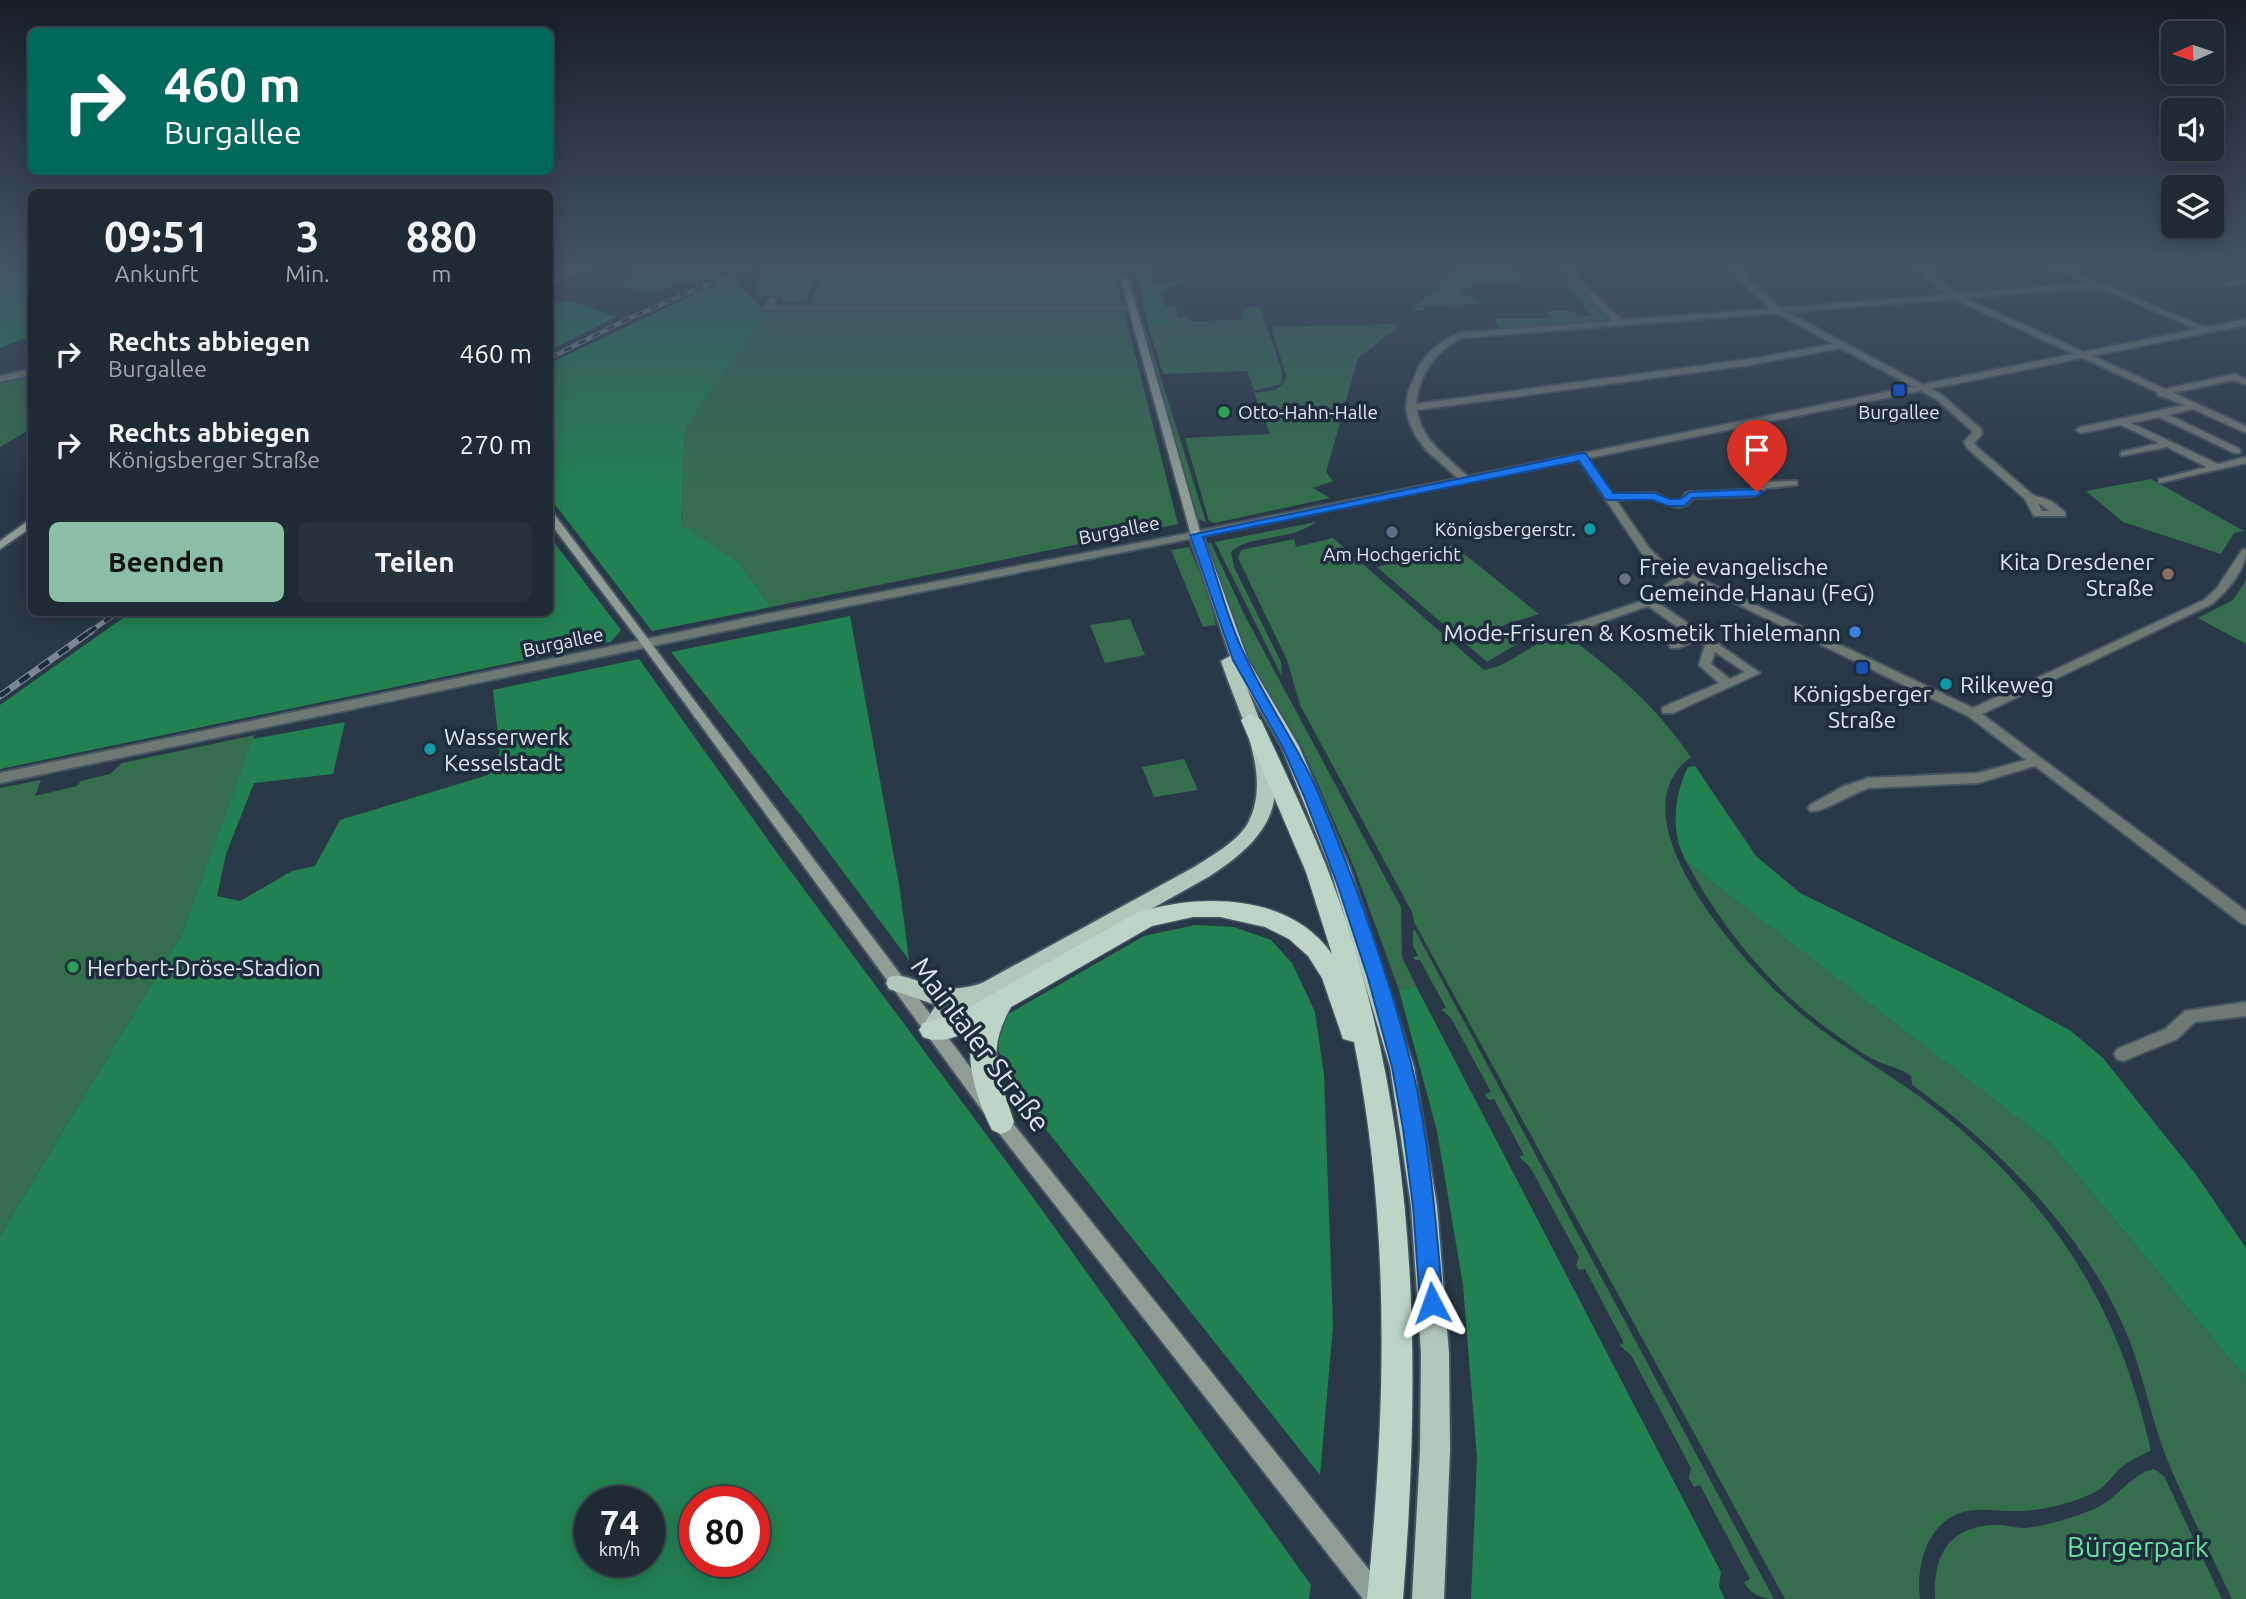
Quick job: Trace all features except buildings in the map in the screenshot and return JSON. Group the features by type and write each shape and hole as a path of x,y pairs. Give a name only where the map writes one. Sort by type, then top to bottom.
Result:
{"highway":[{"path":"1196,535 1240,660 1290,746 1340,868 1363,934 1402,1067 1424,1206 1435,1353 1435,1451 1428,1599"},
{"path":"1218,594 1227,654 1251,720 1297,824 1336,925 1365,1032 1384,1124 1395,1220 1400,1307 1399,1432 1385,1599"},
{"path":"932,1030 948,1029 964,1022 996,995 1203,871 1242,842 1260,821 1266,792 1263,765 1251,720"},
{"path":"897,983 942,998 996,995 1119,930 1158,913 1204,906 1255,915 1287,929 1305,941 1331,970 1384,1124"},
{"path":"996,995 981,1039 982,1059 1001,1122"}],"main road":[{"path":"1142,342 1196,535"},
{"name":"Maintaler Straße","path":"553,520 648,643 1001,1122 1378,1599"},
{"path":"0,547 28,524"}],"street":[{"path":"1450,342 1419,373 1413,388 1411,408 1414,424 1425,443 1466,480"},
{"path":"1834,342 1922,388 1974,426 1977,434 1969,444 2029,497"},
{"path":"2051,342 2246,430"},
{"name":"Burgallee","path":"0,778 648,643 2151,342"},
{"path":"1411,408 1750,362 1840,345"},
{"path":"0,379 28,373"},
{"path":"2161,393 2246,373"},
{"path":"2235,377 2246,382"},
{"path":"2081,430 2191,407"},
{"path":"2160,414 2244,455"},
{"path":"2122,422 2216,467"},
{"path":"2125,454 2168,444"},
{"path":"2163,481 2216,467 2244,455"},
{"path":"1582,457 1651,557 1684,577 1973,713 2246,919"},
{"path":"1609,497 1655,496 1668,503 1684,503 1690,495 1753,493 1764,485 1793,483"},
{"path":"1973,713 2208,602 2244,560"},
{"path":"1564,631 1649,601 1684,577"},
{"path":"1649,601 1754,673 1668,710"},
{"path":"1675,645 1699,635"},
{"path":"1711,644 1705,665 1728,684"},
{"path":"1815,808 1847,790 1868,783 1978,778 2037,761"},
{"path":"2123,1054 2171,1034 2191,1016 2246,1009"}],"green space":[{"path":"0,342 16,342 0,348"},
{"path":"553,342 567,342 553,348"},
{"path":"595,342 746,342 685,429 681,526 738,562 771,607 652,631 553,502 553,362"},
{"path":"746,342 1132,342 1178,524 771,607 738,562 681,527 685,429"},
{"path":"1145,342 1150,342 1206,522 1198,519"},
{"path":"1153,342 1272,342 1282,371 1281,384 1254,391 1247,371 1163,374"},
{"path":"1275,342 1379,342 1358,358 1326,472 1333,481 1313,488 1330,498 1215,523 1209,521 1185,438 1270,434 1254,393 1275,390 1285,382 1286,375"},
{"path":"28,377 28,431 0,447 0,383"},
{"path":"2151,479 2244,531 2234,533 2221,554 2123,522 2086,491"},
{"path":"1316,522 1294,533 1248,543 1231,552 1234,567 1281,662 1282,677 1215,542"},
{"path":"1333,538 1484,670 1506,663 1535,645 1556,637 1568,636 1649,705 1691,757 1669,784 1666,818 1677,856 1698,895 1725,934 1783,998 1822,1030 1948,1119 1995,1161 2051,1225 2090,1284 2106,1315 2131,1380 2151,1450 2123,1466 2096,1491 2075,1500 2031,1510 1975,1510 1960,1513 1947,1520 1929,1541 1924,1555 1920,1569 1920,1599 1785,1599 1414,922 1412,912 1300,705 1287,660 1238,558 1241,550 1294,539 1296,547"},
{"path":"553,541 621,630 611,642 0,769 0,705 126,616 553,616"},
{"path":"1211,543 1245,616 1401,907 1402,957 1416,986 1399,990 1354,867 1300,743 1257,680 1236,634 1206,544"},
{"path":"1453,545 1539,614 1498,627 1517,644 1487,662 1377,567"},
{"path":"1189,547 1209,595 1216,625 1203,627 1171,550"},
{"path":"2246,580 2246,644 2198,618 2233,600"},
{"path":"850,616 900,890 909,960 803,818 671,652"},
{"path":"1130,619 1145,655 1105,663 1090,625"},
{"path":"639,659 783,861 1032,1196 1311,1585 1309,1599 0,1599 0,1236 182,934 253,739 345,722 333,774 254,783 226,854 217,896 240,901 292,871 315,866 340,820 488,775 500,752 493,690"},
{"path":"255,735 182,934 0,1236 0,788 41,780 35,796 77,786 81,781 110,774 122,763"},
{"path":"1184,759 1198,790 1154,797 1142,767"},
{"path":"1695,766 1756,856 1800,893 1981,982 2071,1031 2103,1058 2197,1176 2246,1248 2246,1378 2050,1142 1686,861 1676,826 1677,802 1688,767"},
{"path":"1686,861 1822,962 2050,1142 2246,1378 2246,1599 2232,1599 2167,1459 2128,1337 2111,1300 2065,1229 2008,1165 1912,1085 1911,1076 1860,1051 1809,1015 1788,996 1731,933"},
{"path":"1195,925 1234,927 1271,940 1292,963 1315,1012 1324,1075 1333,1326 1320,1475 1040,1122 999,1052 996,1034 1003,1017 1144,936"},
{"path":"1413,930 1774,1599 1757,1595 1744,1582 1750,1579 1700,1485 1694,1487 1689,1478 1691,1468 1631,1355 1619,1345 1624,1343 1585,1269 1579,1270 1576,1265 1579,1257 1530,1167 1519,1157 1524,1155 1494,1099 1489,1100 1485,1094 1491,1092 1451,1018 1441,1009 1446,1008 1420,960 1413,957 1418,956 1413,946"},
{"path":"1416,986 1721,1572 1719,1587 1725,1599 1471,1599 1477,1458 1463,1285 1437,1131 1399,990"},
{"name":"Bürgerpark","path":"2154,1469 2164,1476 2222,1599 1935,1599 1940,1558 1946,1547 1964,1532 1992,1525 2033,1527 2076,1516 2101,1506 2138,1476"}],"railway":[{"path":"553,356 583,342"},
{"path":"88,633 112,616"},
{"path":"0,696 91,631"}],"place":[{"name":"Burgallee","path":"1899,390"},
{"name":"Otto-Hahn-Halle","path":"1224,412"},
{"name":"Königsbergerstr.","path":"1590,529"},
{"name":"Am Hochgericht","path":"1392,532"},
{"name":"Kita Dresdener Straße","path":"2168,574"},
{"name":"Freie evangelische Gemeinde Hanau (FeG)","path":"1625,579"},
{"name":"Mode-Frisuren & Kosmetik Thielemann","path":"1855,632"},
{"name":"Königsberger Straße","path":"1862,668"},
{"name":"Rilkeweg","path":"1946,684"},
{"name":"Wasserwerk Kesselstadt","path":"430,749"},
{"name":"Herbert-Dröse-Stadion","path":"73,967"}],"route":[{"path":"1432,1303 1424,1206 1413,1128 1402,1067 1377,978 1347,886 1312,796 1290,746 1244,670 1196,535 1582,457 1609,497 1655,496 1668,503 1684,503 1690,495 1757,492"}]}
